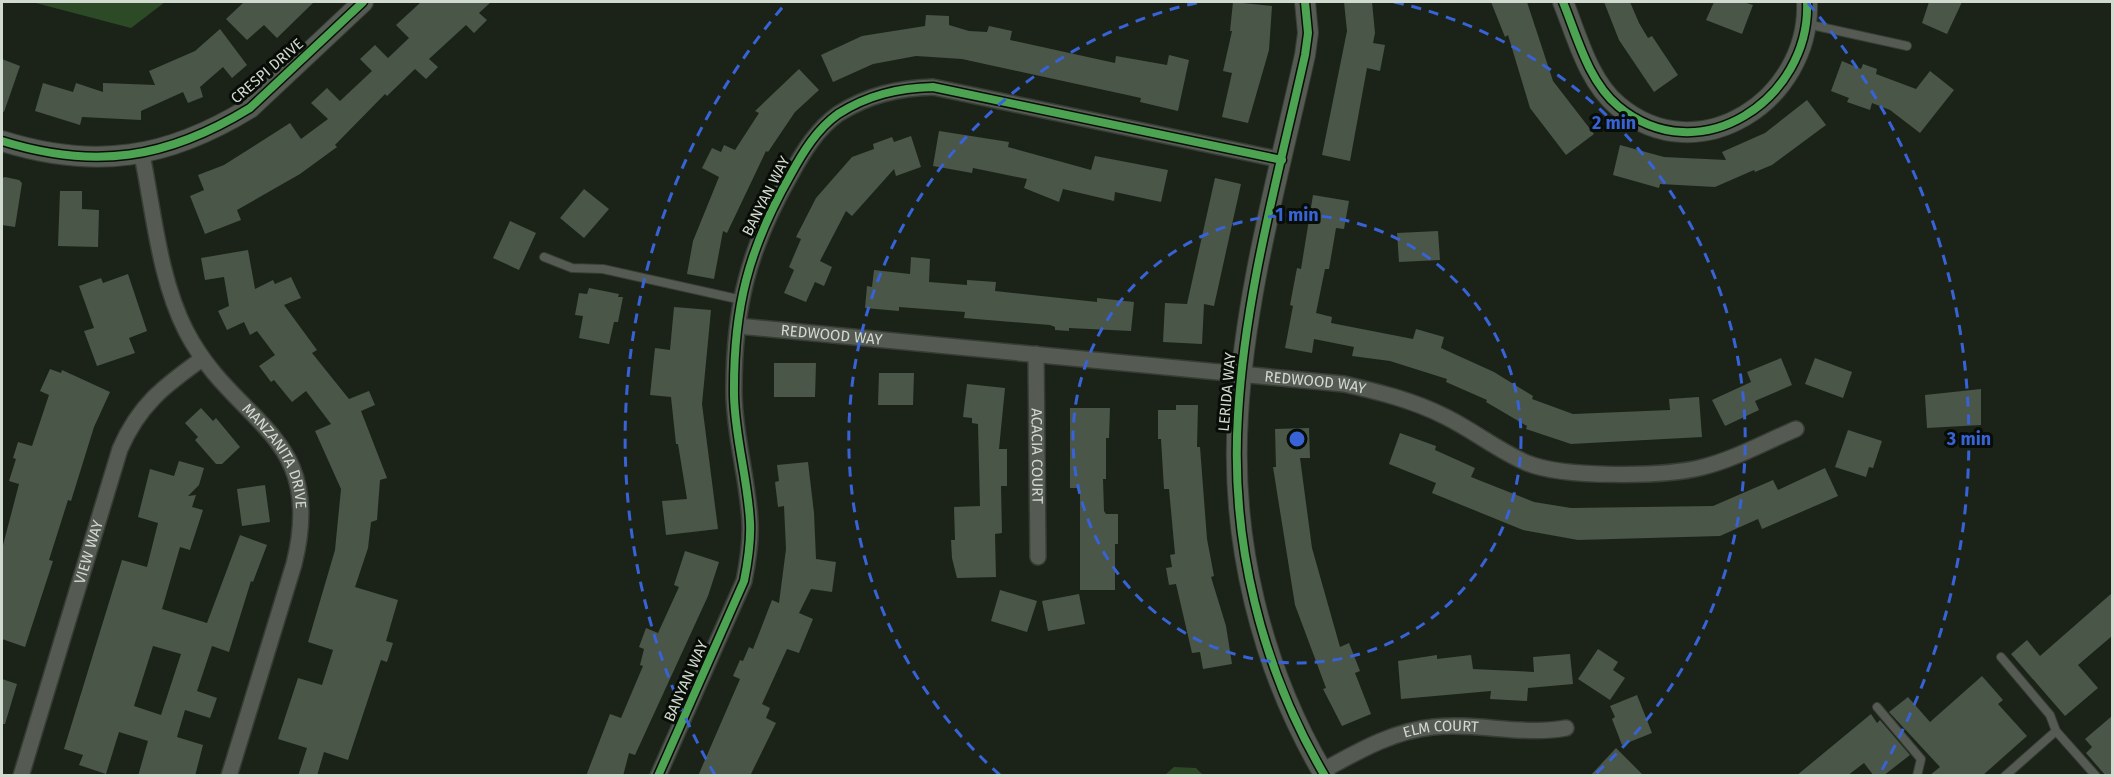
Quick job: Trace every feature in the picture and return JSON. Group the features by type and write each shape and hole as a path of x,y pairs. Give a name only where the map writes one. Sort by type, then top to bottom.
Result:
{"street":[{"name":"CRESPI DRIVE","path":"2,141 53,154 81,158 142,155 201,135 250,108 363,2"},
{"name":"LERIDA WAY","path":"1305,2 1308,33 1305,54 1254,289 1241,374 1236,459 1242,532 1260,624 1287,699 1324,773"},
{"path":"1563,2 1598,81 1617,105 1641,122 1665,130 1692,134 1719,128 1743,117 1766,100 1783,82 1796,60 1807,24 1807,2"},
{"name":"BANYAN WAY","path":"658,776 744,581 750,552 750,522 734,397 738,326 742,300 751,257 762,228 803,152 819,131 837,115 884,92 914,87 950,90 1282,160"},
{"name":"MANZANITA DRIVE","path":"142,155 165,271 174,304 202,359 224,387 269,429 286,452 297,480 302,509 301,536 294,564 229,776"},
{"name":"REDWOOD WAY","path":"738,326 1344,384 1413,402 1444,416 1529,464 1567,472 1674,471 1701,468 1727,460 1796,429"},
{"name":"ACACIA COURT","path":"1036,354 1038,557"},
{"name":"VIEW WAY","path":"21,776 120,449 130,426 146,404 165,385 202,359"},
{"name":"ELM COURT","path":"1324,773 1377,741 1433,727 1465,726 1527,733 1566,728"}],"lane":[{"path":"1807,24 1907,46"},
{"path":"544,257 572,268 603,269 742,300"},
{"path":"2001,657 2050,715 2056,730 2096,776"},
{"path":"1877,707 1921,759 1917,776"},
{"path":"2005,776 2056,730"}],"green space":[{"path":"32,2 165,2 131,28"},
{"path":"1174,767 1196,768 1203,775 1165,775"}],"building":[{"path":"244,2 314,2 277,38 264,25 247,40 226,19"},
{"path":"421,2 491,2 479,13 487,20 474,33 466,25 429,59 438,67 426,79 415,69 387,96 385,94 335,145 337,147 300,174 237,210 241,220 205,234 190,196 204,190 198,175 224,165 290,123 301,139 328,119 311,103 327,88 340,101 372,71 360,59 375,45 388,58 409,38 396,25"},
{"path":"1233,2 1272,6 1269,50 1248,123 1222,117 1232,73 1223,71 1232,31 1230,31"},
{"path":"1344,2 1372,2 1375,33 1373,43 1385,45 1380,71 1367,68 1350,161 1322,155 1347,31"},
{"path":"1491,2 1527,2 1553,81 1594,134 1566,155 1530,108 1508,35 1505,37"},
{"path":"1604,2 1630,2 1648,38 1652,36 1678,75 1654,92 1619,40"},
{"path":"1714,2 1743,2 1753,5 1742,34 1706,20"},
{"path":"1929,2 1962,2 1947,34 1922,23"},
{"path":"926,15 949,16 949,25 969,31 987,32 989,26 1012,31 1010,40 1115,63 1116,56 1167,65 1169,55 1189,60 1178,111 1140,102 1141,98 962,59 916,56 873,64 833,82 821,55 862,36 925,26"},
{"path":"220,29 247,65 232,78 223,67 200,87 203,97 188,103 183,92 141,111 141,120 82,117 80,125 35,111 43,83 73,92 76,83 103,92 103,83 155,85 149,71 195,51"},
{"path":"2,59 20,66 4,112 2,111"},
{"path":"1842,61 1861,69 1863,64 1877,69 1876,74 1916,89 1930,71 1954,90 1920,133 1890,110 1872,103 1870,110 1847,102 1849,98 1831,91"},
{"path":"799,69 819,90 795,112 768,152 766,151 727,233 723,231 714,279 687,274 693,241 719,177 702,168 712,148 721,152 724,145 735,150 759,113 755,111"},
{"path":"1807,100 1826,125 1772,165 1755,172 1754,170 1715,187 1660,184 1659,188 1613,175 1620,145 1664,157 1726,160 1722,152 1765,133"},
{"path":"939,131 1009,142 1008,147 1091,170 1095,156 1168,170 1161,202 1115,192 1114,201 1063,189 1059,202 1024,188 1027,179 973,168 972,173 933,166"},
{"path":"911,136 921,167 896,176 894,169 852,216 846,211 820,261 832,267 824,286 815,282 806,302 784,293 794,270 789,267 801,239 796,237 816,198 852,157 874,149 873,144 892,137 894,142"},
{"path":"2,178 19,180 22,183 15,227 2,225"},
{"path":"1215,178 1241,184 1214,306 1204,304 1202,344 1163,342 1165,303 1187,304"},
{"path":"584,189 609,209 584,238 560,218"},
{"path":"60,191 82,191 82,209 99,210 98,247 58,246"},
{"path":"1313,195 1349,201 1344,229 1336,228 1329,269 1325,269 1316,313 1332,317 1331,323 1413,339 1416,329 1444,337 1441,348 1494,372 1533,396 1532,399 1573,414 1670,410 1669,399 1699,397 1702,437 1571,444 1526,429 1527,426 1486,402 1487,400 1446,382 1447,379 1390,361 1352,356 1354,347 1314,339 1312,353 1285,348 1293,306 1290,305 1297,268 1301,269"},
{"path":"510,221 536,233 519,270 493,258"},
{"path":"1438,231 1440,260 1399,262 1397,233"},
{"path":"248,250 255,289 273,280 275,284 291,277 301,298 284,305 317,350 312,353 349,399 369,391 375,405 361,411 387,478 380,480 377,520 371,522 368,548 355,587 398,600 386,641 393,643 387,662 381,660 348,760 324,752 317,776 298,776 307,748 278,739 298,678 322,685 333,650 308,642 335,550 341,489 315,431 331,424 306,391 292,402 274,380 271,382 259,366 275,355 257,331 250,335 244,322 227,330 218,311 229,306 224,277 205,280 201,258"},
{"path":"911,257 930,259 929,282 967,285 967,280 996,282 995,291 1097,302 1097,298 1134,302 1131,331 1069,328 1069,331 1055,330 1055,327 1050,325 964,318 965,312 899,307 899,311 865,308 867,286 872,287 874,270 910,274"},
{"path":"128,274 147,331 129,338 135,353 97,366 84,331 94,328 79,286 101,278 103,283"},
{"path":"589,288 619,294 618,297 623,297 618,322 614,322 609,344 579,338 583,316 575,315 579,293 587,294"},
{"path":"674,307 711,310 702,404 718,529 666,535 662,501 687,499 678,444 676,444 671,397 650,395 655,348 670,350"},
{"path":"1781,358 1792,385 1755,401 1759,410 1725,426 1712,400 1751,382 1747,372"},
{"path":"1815,358 1852,372 1843,398 1805,384"},
{"path":"774,363 816,363 815,397 774,397"},
{"path":"50,369 61,373 62,370 110,392 94,427 71,501 68,500 49,560 53,561 25,647 2,639 2,549 19,484 9,481 16,459 13,458 18,442 32,446 49,395 40,391"},
{"path":"879,373 914,373 913,405 878,405"},
{"path":"967,384 1005,388 999,449 1007,449 1007,486 1001,486 1002,533 995,534 996,577 957,578 952,558 951,540 955,540 954,507 980,506 978,424 972,423 972,418 963,417"},
{"path":"1981,389 1981,425 1927,428 1925,395"},
{"path":"1176,405 1198,405 1197,447 1200,447 1207,539 1214,576 1211,577 1226,626 1232,664 1203,669 1200,652 1192,653 1176,584 1169,585 1166,568 1172,567 1170,555 1175,554 1169,489 1164,489 1161,439 1158,439 1158,410 1176,410"},
{"path":"201,408 213,421 216,418 240,447 222,464 216,464 195,440 198,437 185,423"},
{"path":"1070,408 1110,408 1109,438 1106,438 1106,479 1103,479 1104,511 1106,514 1118,514 1118,544 1115,544 1115,590 1080,590 1080,488 1070,488"},
{"path":"1309,428 1310,458 1300,458 1312,548 1340,647 1349,643 1360,671 1355,673 1371,714 1342,726 1323,689 1326,688 1295,605 1273,467 1276,467 1275,429"},
{"path":"1848,430 1882,441 1873,468 1869,467 1866,477 1835,467"},
{"path":"1400,433 1436,446 1435,450 1475,468 1471,477 1534,502 1571,508 1713,506 1773,480 1778,490 1825,468 1838,496 1762,529 1758,519 1720,536 1578,540 1523,530 1432,493 1436,483 1389,464"},
{"path":"179,461 204,468 199,485 188,496 196,495 192,507 203,510 190,550 180,547 162,609 207,623 240,535 267,545 253,582 251,581 229,652 212,646 197,691 217,698 210,718 185,710 177,737 203,745 195,776 138,776 148,741 119,732 106,774 79,765 83,755 64,749 122,560 147,567 158,523 138,517 150,469 174,476","holes":["153,646 181,654 161,715 134,706"]},
{"path":"808,462 816,559 836,562 832,592 811,589 799,613 813,619 799,653 787,649 762,704 770,708 766,718 776,723 750,776 698,776 740,679 733,676 740,660 743,661 749,647 753,649 772,600 779,603 786,549 784,506 778,507 775,482 779,481 777,465"},
{"path":"265,485 270,522 242,526 237,489"},
{"path":"685,551 719,562 708,596 635,755 629,753 623,776 586,776 610,714 621,718 643,666 640,665 644,649 639,647 646,628 658,633 679,587 674,585"},
{"path":"1000,590 1037,601 1027,632 991,621"},
{"path":"2112,593 2112,636 2078,665 2098,688 2065,716 2011,654 2027,640 2040,656"},
{"path":"1079,594 1085,624 1048,631 1042,601"},
{"path":"1598,649 1618,662 1613,670 1625,678 1610,700 1578,679"},
{"path":"1570,654 1573,684 1528,688 1527,701 1490,699 1491,691 1401,699 1398,661 1437,655 1437,659 1471,655 1473,669 1534,672 1533,657"},
{"path":"1982,676 2003,700 1998,704 2027,736 1982,776 1929,776 1940,767 1889,712 1908,697 1930,722"},
{"path":"2,679 17,684 5,724 2,724"},
{"path":"1637,695 1652,733 1622,745 1612,719 1615,717 1610,706"},
{"path":"1871,714 1877,723 1880,720 1910,755 1883,776 1874,776 1864,763 1847,776 1796,776"},
{"path":"2112,716 2112,776 2106,776 2086,753 2092,747 2085,739"},
{"path":"1616,748 1644,776 1590,776"}],"cycle path":[{"path":"2,141 36,150 99,157 130,154 189,139 250,108 363,2"},
{"path":"1305,2 1308,33 1305,55 1264,234 1248,324 1238,415 1237,462 1239,509 1254,602 1283,692 1325,776"},
{"path":"1563,2 1584,57 1608,96 1618,106 1650,125 1682,132 1714,129 1744,116 1770,95 1791,69 1803,37 1807,2"},
{"path":"658,776 744,581 747,566 750,522 734,396 736,335 746,280 754,254 776,202 800,157 823,127 849,107 872,97 895,91 933,87 1282,160"}]}
